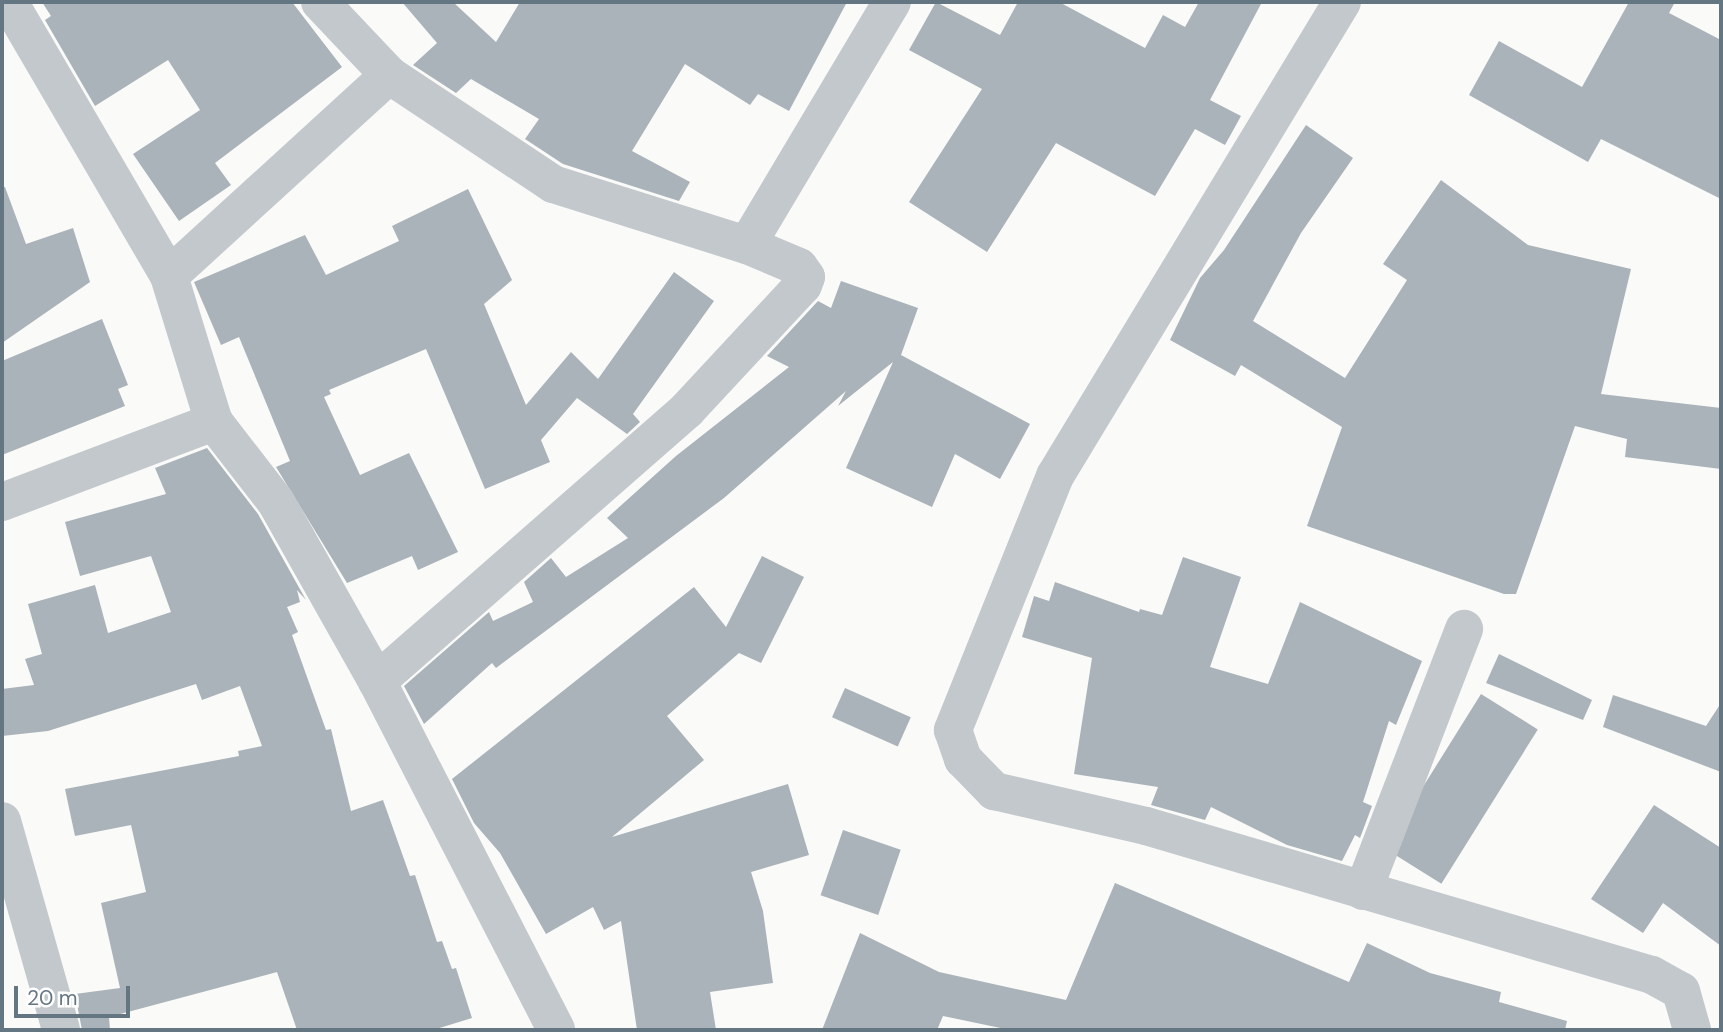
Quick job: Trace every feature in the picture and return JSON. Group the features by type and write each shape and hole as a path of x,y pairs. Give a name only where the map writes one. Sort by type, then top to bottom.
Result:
{"street":[{"path":"9,2 169,276 214,422 276,502 377,681 556,1030"},
{"path":"747,245 892,2"},
{"path":"1342,2 1055,476 953,730 963,759 994,791 1146,827 1652,975 1681,990 1692,1030"},
{"path":"331,7 389,75 553,184 747,245 799,267 806,276 803,285 687,410 377,681"},
{"path":"169,276 389,75"},
{"path":"2,502 214,422"},
{"path":"1363,891 1464,629"},
{"path":"2,821 61,1030"}],"building":[{"path":"42,2 292,2 342,67 215,163 231,185 179,221 133,154 200,110 168,60 95,106 45,20 51,16"},
{"path":"402,2 453,2 496,42 520,2 847,2 789,111 758,94 750,105 685,64 632,151 690,182 679,201 563,164 525,139 539,119 471,79 456,93 413,65 437,43"},
{"path":"936,2 1000,35 1018,2 1059,2 1145,48 1163,15 1185,27 1199,2 1262,2 1210,100 1241,116 1225,145 1195,129 1155,196 1056,143 987,252 909,202 982,89 909,50"},
{"path":"1629,2 1675,2 1669,13 1721,40 1721,199 1601,139 1588,162 1469,95 1499,41 1582,87"},
{"path":"1306,125 1353,158 1301,233 1253,321 1345,378 1407,280 1383,264 1441,180 1528,245 1631,269 1601,394 1721,408 1721,469 1625,457 1627,439 1575,426 1516,594 1504,594 1307,526 1342,427 1241,365 1235,376 1170,340 1200,278 1224,250"},
{"path":"2,187 5,187 26,244 73,228 90,282 2,343"},
{"path":"468,189 512,280 484,304 526,405 571,352 598,379 674,272 714,301 633,414 640,422 627,434 577,398 541,440 550,462 485,489 426,349 329,390 331,394 324,397 360,475 409,453 458,552 418,570 412,556 347,583 276,467 290,461 239,337 221,345 194,282 305,235 326,275 399,241 392,226"},
{"path":"841,281 918,308 901,355 1030,424 1000,479 955,454 932,507 846,468 893,362 838,406 846,391 724,498 496,668 492,663 424,724 404,686 489,612 493,621 533,602 524,582 551,558 566,577 628,538 607,518 676,456 789,367 767,356 818,301 831,308"},
{"path":"102,319 128,385 118,389 125,406 2,455 2,361"},
{"path":"207,448 258,514 306,600 297,590 300,602 287,607 298,632 292,635 326,730 331,729 351,811 383,800 410,876 415,875 437,942 442,941 452,969 456,968 472,1018 433,1030 297,1030 277,972 109,1017 110,1030 82,1030 75,994 120,988 101,903 146,892 131,825 75,836 65,789 239,756 238,751 262,746 240,686 202,700 196,684 48,731 2,736 2,689 34,685 25,659 42,654 28,604 95,585 108,633 171,612 151,556 80,576 65,522 166,494 155,468"},
{"path":"762,556 804,577 761,663 739,653 667,716 704,760 612,837 788,784 809,855 751,872 763,911 773,983 710,992 716,1030 637,1030 621,921 604,930 593,907 546,934 500,853 474,823 452,779 694,587 726,627"},
{"path":"1183,557 1241,577 1210,667 1268,684 1300,602 1422,661 1396,725 1389,721 1363,802 1372,806 1360,838 1355,835 1342,861 1287,845 1211,807 1205,820 1151,805 1158,787 1074,774 1092,658 1022,637 1034,596 1049,601 1055,582 1139,612 1140,609 1162,615"},
{"path":"1499,654 1592,700 1583,720 1486,683"},
{"path":"845,688 911,717 898,747 832,717"},
{"path":"1481,694 1538,730 1441,884 1385,848"},
{"path":"1613,695 1706,726 1721,703 1721,772 1603,727"},
{"path":"1654,805 1721,848 1721,946 1663,903 1643,933 1591,899"},
{"path":"843,830 901,850 878,915 821,895"},
{"path":"1115,883 1349,982 1367,943 1430,973 1501,992 1499,1002 1567,1021 1565,1030 1010,1030 943,1016 937,1030 822,1030 860,933 939,972 1066,1000"}]}
